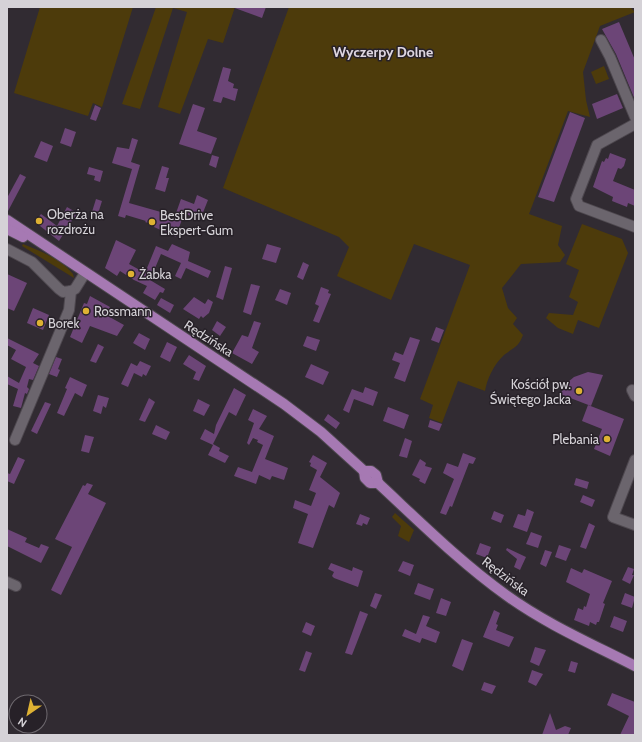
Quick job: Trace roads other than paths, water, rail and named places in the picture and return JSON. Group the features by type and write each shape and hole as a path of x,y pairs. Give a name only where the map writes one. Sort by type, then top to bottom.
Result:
{"main road":[{"name":"Rędzińska","path":"7,220 284,404 321,432 364,471 365,478 370,483 378,483 483,578 507,596 558,626 635,666"},
{"name":"Rędzińska","path":"7,229 24,237 32,238"}],"street":[{"path":"601,40 610,57 635,117"},
{"path":"635,124 597,145 576,199 579,206 635,227"},
{"path":"7,249 32,262 63,292 71,292 75,289 85,273"},
{"path":"15,440 69,310 71,292"},
{"path":"635,460 613,517 635,525"}],"place":[{"name":"Oberża na rozdrożu","path":"39,221"},
{"name":"BestDrive Ekspert-Gum","path":"152,222"},
{"name":"Żabka","path":"131,274"},
{"name":"Rossmann","path":"86,311"},
{"name":"Borek","path":"40,323"},
{"name":"Kościół pw. Świętego Jacka","path":"579,391"},
{"name":"Plebania","path":"607,439"}],"district":[{"name":"Wyczerpy Dolne","path":"383,52"}]}
